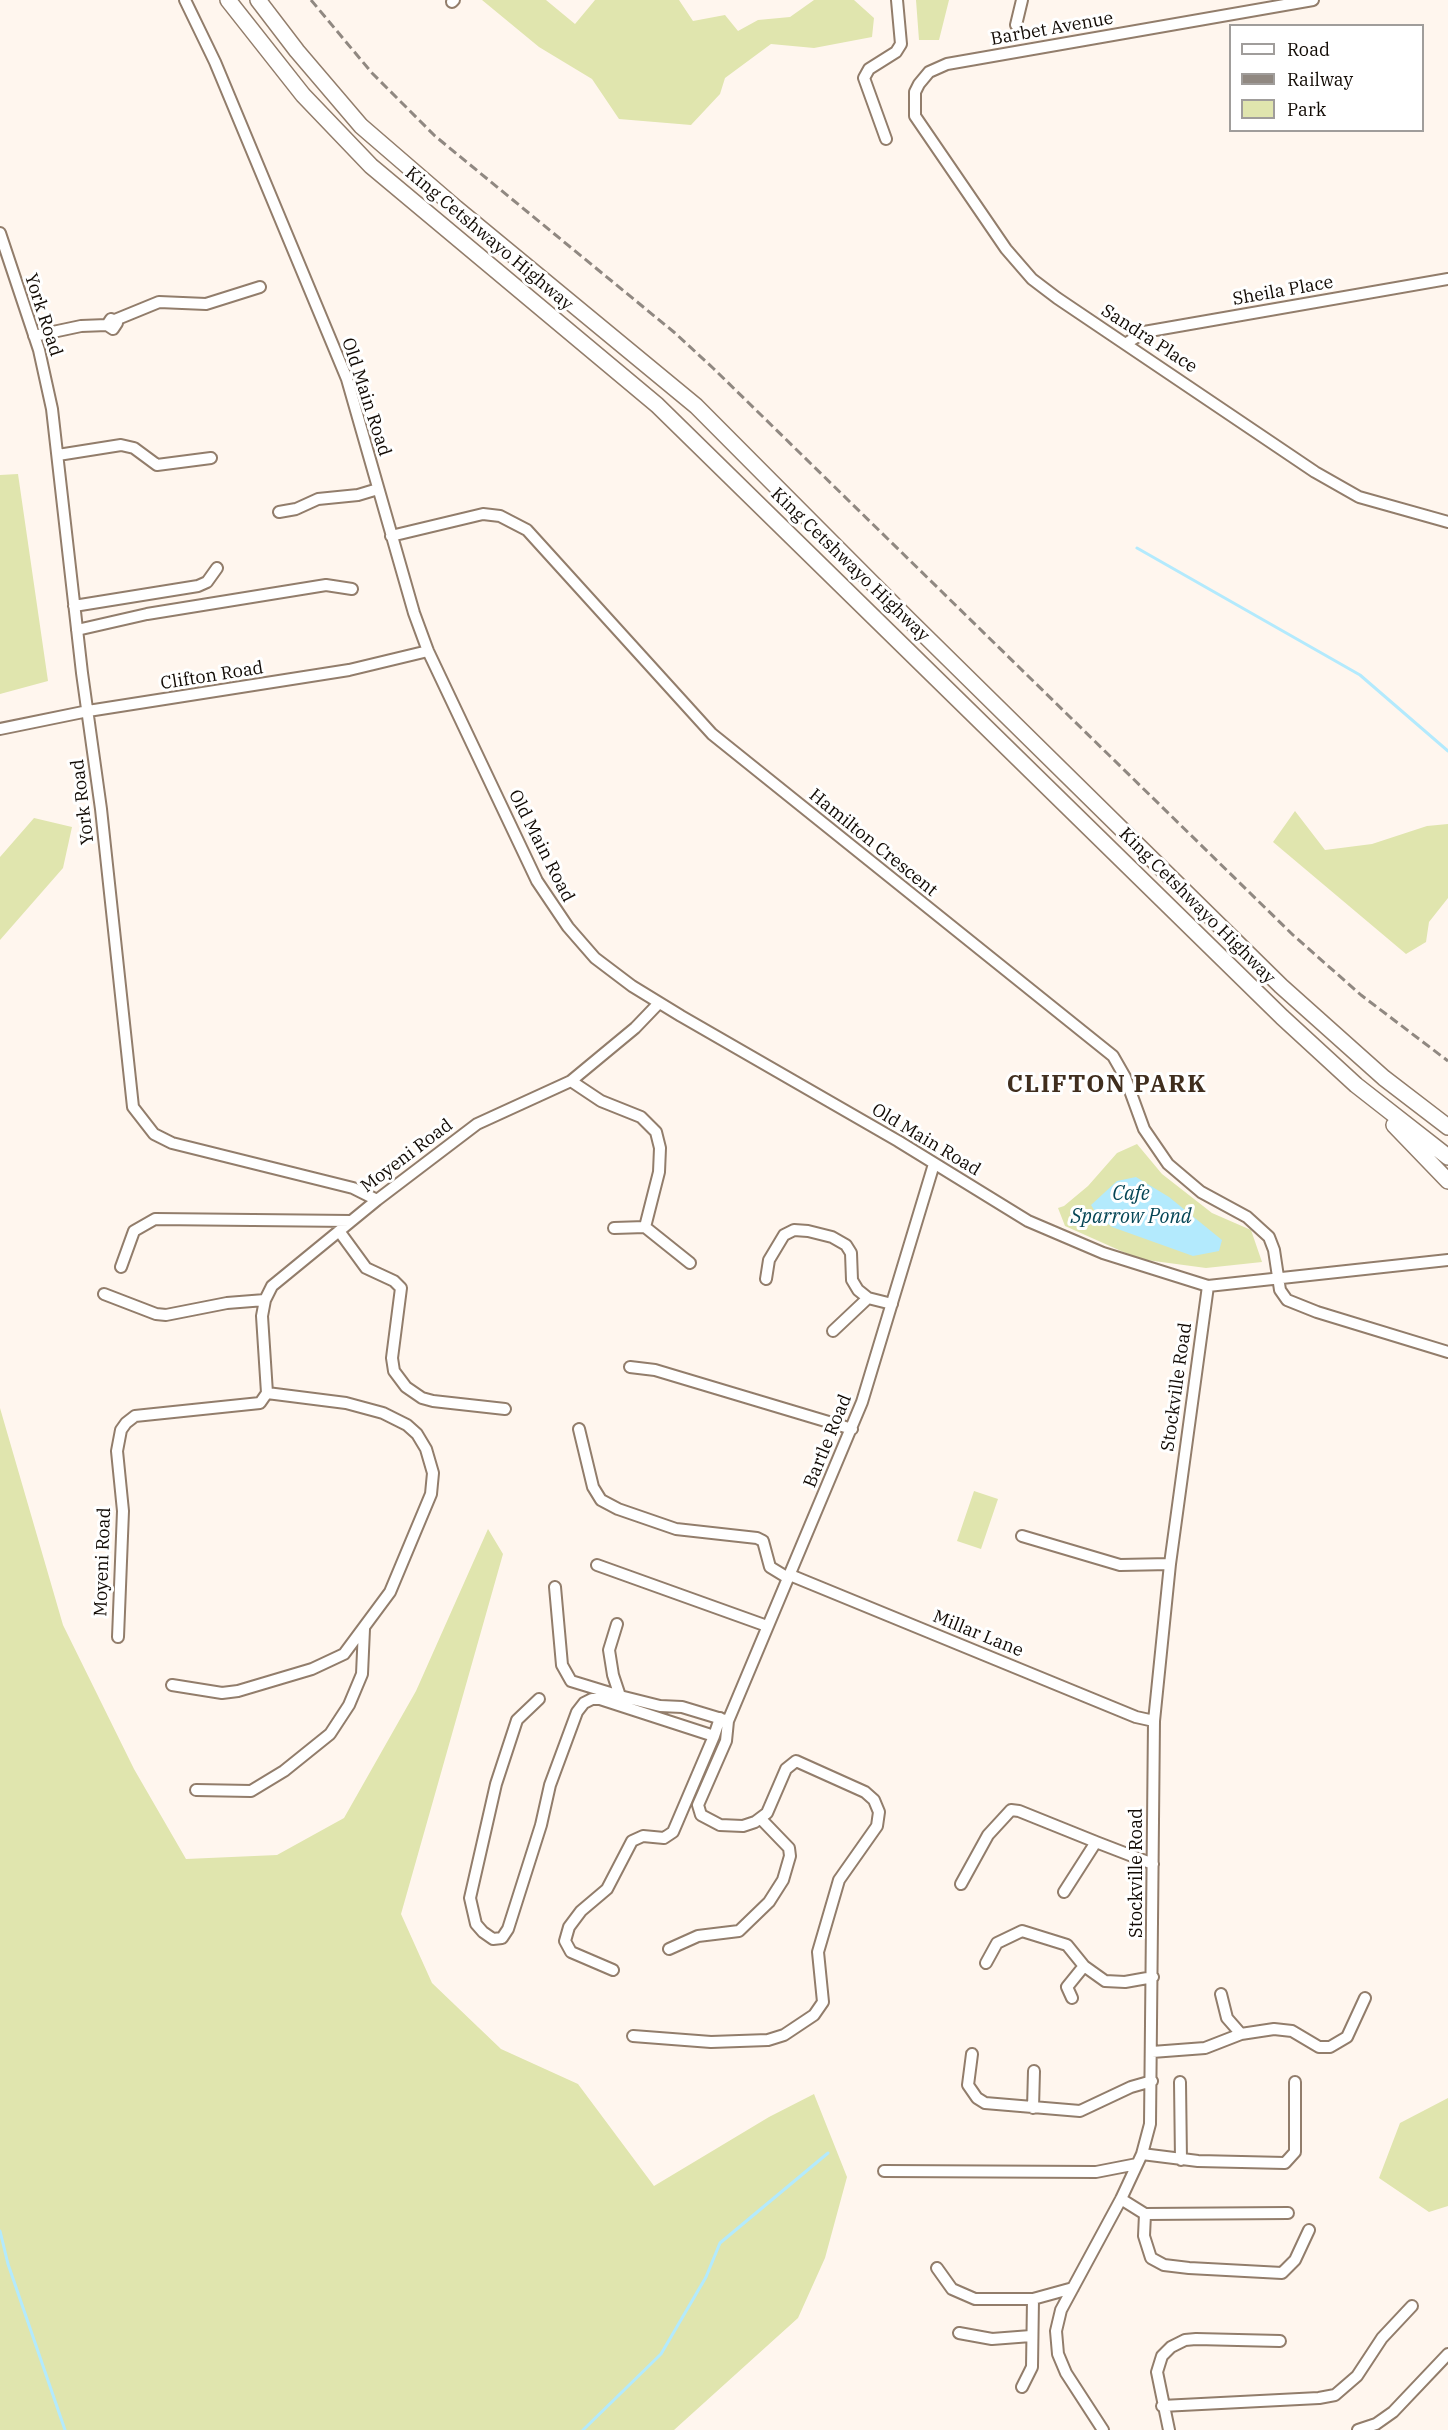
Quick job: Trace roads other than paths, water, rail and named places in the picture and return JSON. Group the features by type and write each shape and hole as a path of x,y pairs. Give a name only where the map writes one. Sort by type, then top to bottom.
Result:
{"highway":[{"name":"King Cetshwayo Highway","path":"258,0 297,51 361,126 456,208 696,406 908,619 1281,986 1384,1078 1448,1127"},
{"name":"King Cetshwayo Highway","path":"229,3 303,95 371,166 657,405 1275,1010 1356,1085 1448,1157"},
{"path":"1356,1085 1448,1181"}],"street":[{"name":"Old Main Road","path":"184,0 215,62 347,380 391,536 428,651 523,853 552,906 595,958 659,1003 1028,1221 1113,1256 1208,1286 1448,1260"},
{"path":"886,139 864,78 869,69 896,52 901,44 897,0"},
{"path":"1016,25 1022,0"},
{"name":"Barbet Avenue","path":"915,92 929,72 947,64 1313,0"},
{"name":"Sandra Place","path":"915,92 915,116 923,129 1020,266 1057,298 1127,343 1315,472 1359,497 1448,522"},
{"name":"York Road","path":"0,233 34,336 52,409 74,606 101,809 130,1097 135,1112 154,1134 172,1143 355,1189 376,1200"},
{"name":"Sheila Place","path":"1127,343 1144,332 1448,279"},
{"path":"34,336 111,322 159,302 206,304 260,287"},
{"path":"58,455 121,445 134,448 157,465 210,458"},
{"path":"279,512 296,509 318,499 358,495 378,489"},
{"name":"Hamilton Crescent","path":"391,536 483,514 506,518 535,536 712,734 1113,1056 1125,1077 1144,1129 1153,1144 1182,1178 1207,1196 1247,1217 1269,1237 1275,1250 1279,1279"},
{"path":"74,606 198,586 207,582 217,568"},
{"path":"77,630 147,614 326,585 352,589"},
{"name":"Clifton Road","path":"0,729 88,711 350,670 428,651"},
{"name":"Moyeni Road","path":"265,1300 278,1281 376,1200 477,1124 571,1081 644,1020 659,1003"},
{"path":"571,1081 596,1099 641,1117 656,1132 660,1148 658,1172 645,1227"},
{"name":"Bartle Road","path":"724,1720 852,1429 934,1164"},
{"path":"121,1267 134,1231 155,1219 351,1221"},
{"path":"614,1228 645,1227 690,1263"},
{"path":"766,1278 769,1260 784,1235 795,1230 808,1232 832,1237 848,1247 852,1280 868,1298 892,1304"},
{"path":"339,1231 366,1268 394,1281 401,1288 392,1358 394,1371 406,1387 422,1398 433,1401 505,1409"},
{"path":"1279,1279 1282,1294 1292,1303 1448,1352"},
{"name":"Stockville Road","path":"1103,2430 1066,2373 1058,2354 1057,2320 1121,2199 1139,2159 1150,2124 1155,1721 1170,1564 1208,1286"},
{"path":"104,1294 156,1314 166,1315 227,1303 265,1300 262,1322 267,1394 346,1403 383,1413 412,1429 426,1449 433,1473 431,1494 390,1592 344,1654 331,1662 238,1691 222,1693 172,1684"},
{"path":"833,1331 868,1298"},
{"path":"630,1367 655,1370 852,1429"},
{"name":"Moyeni Road","path":"117,1637 123,1511 117,1451 121,1430 135,1416 259,1404 267,1394"},
{"path":"579,1429 593,1488 601,1500 618,1509 676,1529 757,1538 763,1542 772,1569 789,1576"},
{"path":"1022,1536 1120,1565 1170,1564"},
{"path":"597,1565 767,1626"},
{"name":"Millar Lane","path":"789,1576 1136,1717 1155,1721"},
{"path":"555,1587 561,1658 566,1675 576,1685 660,1706 682,1707 724,1720"},
{"path":"617,1624 609,1650 613,1675 620,1696"},
{"path":"196,1790 251,1791 284,1772 330,1734 349,1705 362,1674 364,1629"},
{"path":"539,1699 517,1720 496,1784 470,1898 476,1924 494,1939 502,1938 508,1929 541,1826 550,1785 577,1712 584,1703 592,1699 600,1699 714,1736"},
{"path":"613,1970 571,1952 565,1941 569,1926 581,1911 607,1889 632,1841 643,1836 664,1838 673,1832 714,1736 724,1720"},
{"path":"633,2036 711,2042 768,2040 790,2032 819,2010 823,1994 818,1952 834,1893 839,1880 877,1826 879,1809 868,1794 796,1761 786,1769 770,1808 761,1819 743,1826 730,1826 707,1819 700,1812 699,1801 729,1733 724,1720"},
{"path":"962,1884 988,1835 1011,1810 1019,1811 1153,1864"},
{"path":"669,1949 698,1936 739,1931 769,1902 783,1880 790,1856 789,1848 761,1819"},
{"path":"1064,1892 1096,1842"},
{"path":"986,1963 992,1947 1022,1931 1067,1946 1084,1966 1100,1979 1111,1983 1153,1977"},
{"path":"1072,1998 1067,1987 1084,1966"},
{"path":"1221,1994 1227,2019 1241,2034"},
{"path":"1152,2052 1205,2048 1241,2034 1286,2030 1319,2047 1330,2047 1347,2037 1365,1998"},
{"path":"972,2054 968,2085 977,2098 985,2103 1086,2110 1131,2087 1152,2081"},
{"path":"1033,2108 1034,2070"},
{"path":"1180,2082 1181,2160"},
{"path":"884,2170 1096,2172 1139,2159 1286,2163 1294,2152 1295,2082"},
{"path":"1121,2199 1145,2214 1288,2213"},
{"path":"1145,2214 1144,2236 1151,2258 1164,2265 1188,2268 1282,2273 1295,2260 1309,2229"},
{"path":"937,2268 942,2279 952,2289 975,2299 1033,2299 1073,2288"},
{"path":"1022,2387 1032,2367 1033,2299"},
{"path":"1162,2406 1319,2398 1335,2395 1357,2376 1382,2338 1412,2306"},
{"path":"959,2333 992,2339 1031,2336"},
{"path":"1169,2430 1162,2406 1157,2368 1162,2356 1178,2343 1196,2339 1280,2341"},
{"path":"1358,2430 1376,2424 1393,2412 1448,2354"}],"water":[{"name":"Cafe Sparrow Pond","path":"1136,1177 1169,1197 1222,1240 1219,1251 1193,1256 1112,1227 1097,1215 1091,1205 1117,1181"}],"waterway":[{"path":"1137,548 1360,675 1448,751"},
{"path":"583,2430 661,2354 706,2277 720,2243 828,2153"},
{"path":"0,2231 8,2264 65,2430"}],"railway":[{"path":"311,0 372,73 435,136 675,333 1293,935 1361,995 1448,1061"}],"district":[{"name":"CLIFTON PARK","path":"1107,1085"}]}
